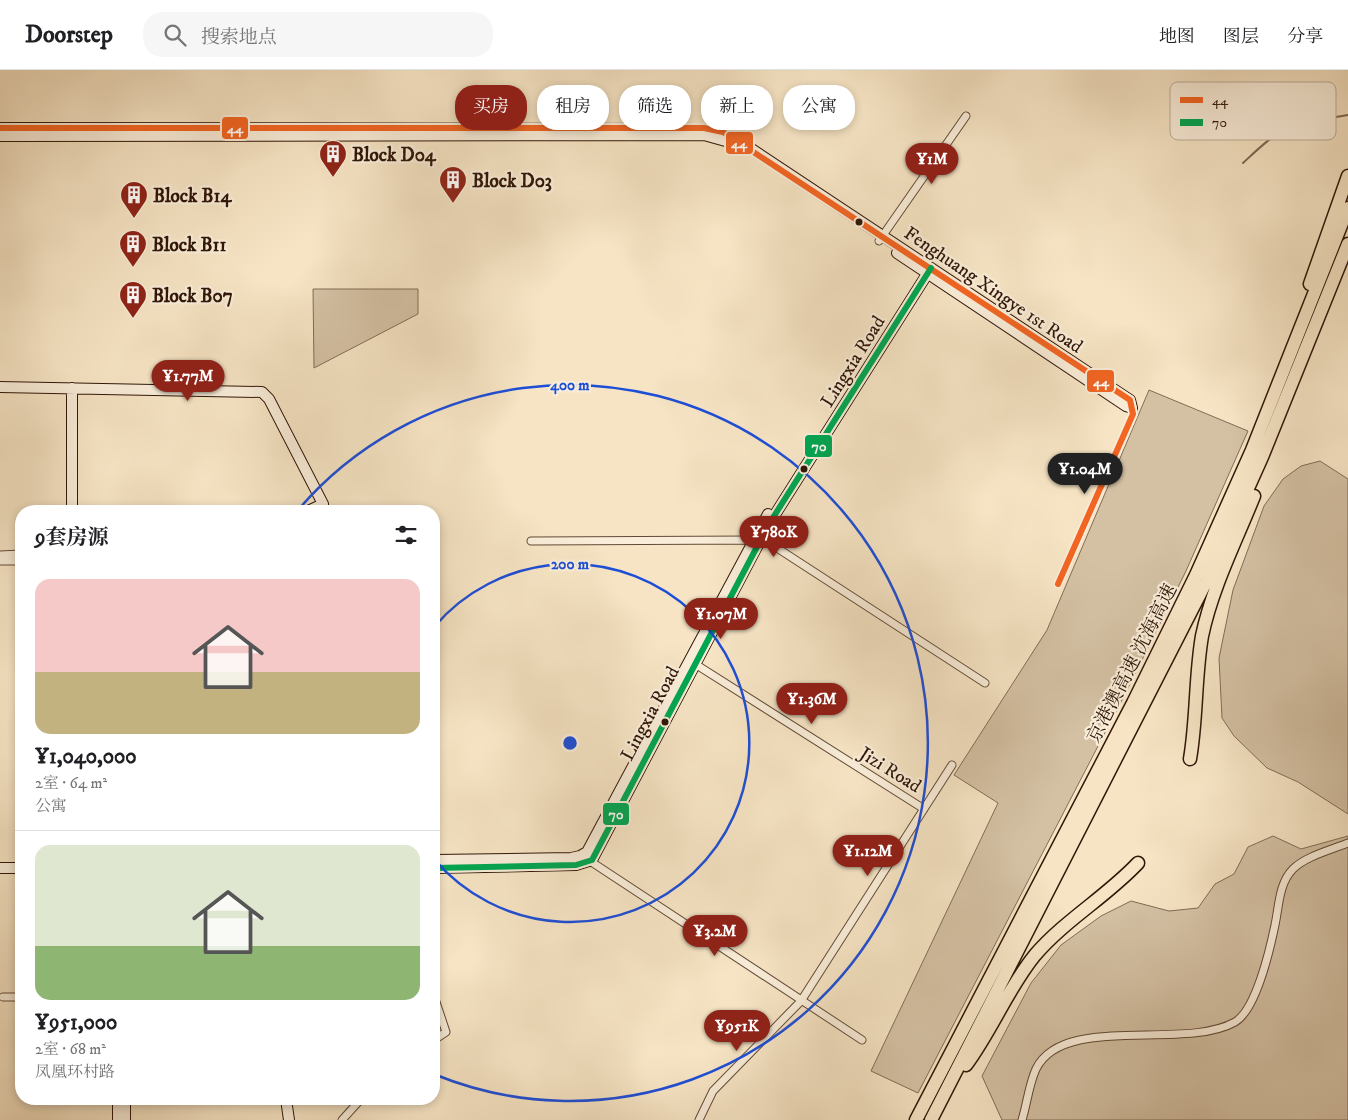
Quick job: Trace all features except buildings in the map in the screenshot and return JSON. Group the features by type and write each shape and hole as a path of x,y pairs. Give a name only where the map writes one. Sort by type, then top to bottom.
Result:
{"highway":[{"path":"1252,450 1348,176"},
{"name":"京港澳高速 沈海高速","path":"916,1120 1133,703 1196,576 1252,450 1348,208"},
{"name":"京港澳高速 沈海高速","path":"931,1120 1206,582 1287,396 1348,244"},
{"path":"1190,758 1198,669 1206,622 1216,591 1273,446 1287,396"},
{"path":"944,1095 979,1048 1024,970 1035,956 1055,934 1100,898 1138,863"}],"street":[{"path":"881,238 966,116"},
{"name":"Fenghuang Xingye 1st Road","path":"0,128 708,128 732,136 927,269 1130,400 1132,408"},
{"name":"Fenghuang Xingye 1st Road","path":"0,136 710,136 729,142 881,238"},
{"name":"Lingxia Road","path":"586,858 756,541 927,269"},
{"path":"0,387 253,390 262,392 269,399 324,505"},
{"path":"72,388 72,505"},
{"path":"1058,584 1133,414 1132,408"},
{"path":"531,540 756,541 777,547 985,683"},
{"path":"0,554 15,554"},
{"path":"0,561 15,561"},
{"name":"Jizi Road","path":"692,662 924,809"},
{"path":"699,1120 713,1090 802,1001 952,765"},
{"path":"1022,1120 1036,1069 1044,1057 1056,1047 1083,1039 1209,1032 1224,1028 1238,1020 1247,1009 1255,992 1287,876 1295,867 1306,861 1348,843"},
{"path":"440,868 576,866 586,858"},
{"path":"440,860 586,858 862,1040"},
{"path":"0,868 15,868"},
{"path":"0,875 15,875"},
{"path":"3,997 15,997"},
{"path":"440,1014 446,1032 440,1036"},
{"path":"118,1105 118,1120"},
{"path":"125,1105 125,1120"},
{"path":"287,1105 289,1120"},
{"path":"342,1120 356,1105"}],"shaded area":[{"path":"313,289 418,289 418,314 314,368"},
{"path":"1149,390 1248,431 1186,571 1123,698 918,1093 871,1071 998,803 954,775 1047,630"},
{"path":"1320,461 1348,479 1348,814 1298,782 1267,768 1234,736 1222,718 1219,658 1233,590 1264,506 1283,479 1301,466"},
{"path":"1273,836 1301,849 1348,836 1348,1120 1002,1120 982,1076 1031,983 1061,945 1101,916 1131,901 1169,911 1198,908 1215,884 1234,874 1248,847"}],"waterway":[{"path":"1336,117 1348,115"},
{"path":"1243,163 1269,140"}],"transit line":[{"name":"44","path":"0,128 704,128 723,132 1130,400 1133,414 1058,584"},
{"name":"70","path":"440,868 576,865 592,860 769,524 931,268"}],"place":[{"name":"Block D04","path":"333,178"},
{"name":"Block D03","path":"453,204"},
{"name":"Block B14","path":"134,219"},
{"name":"Block B11","path":"133,268"},
{"name":"Block B07","path":"133,319"}]}
